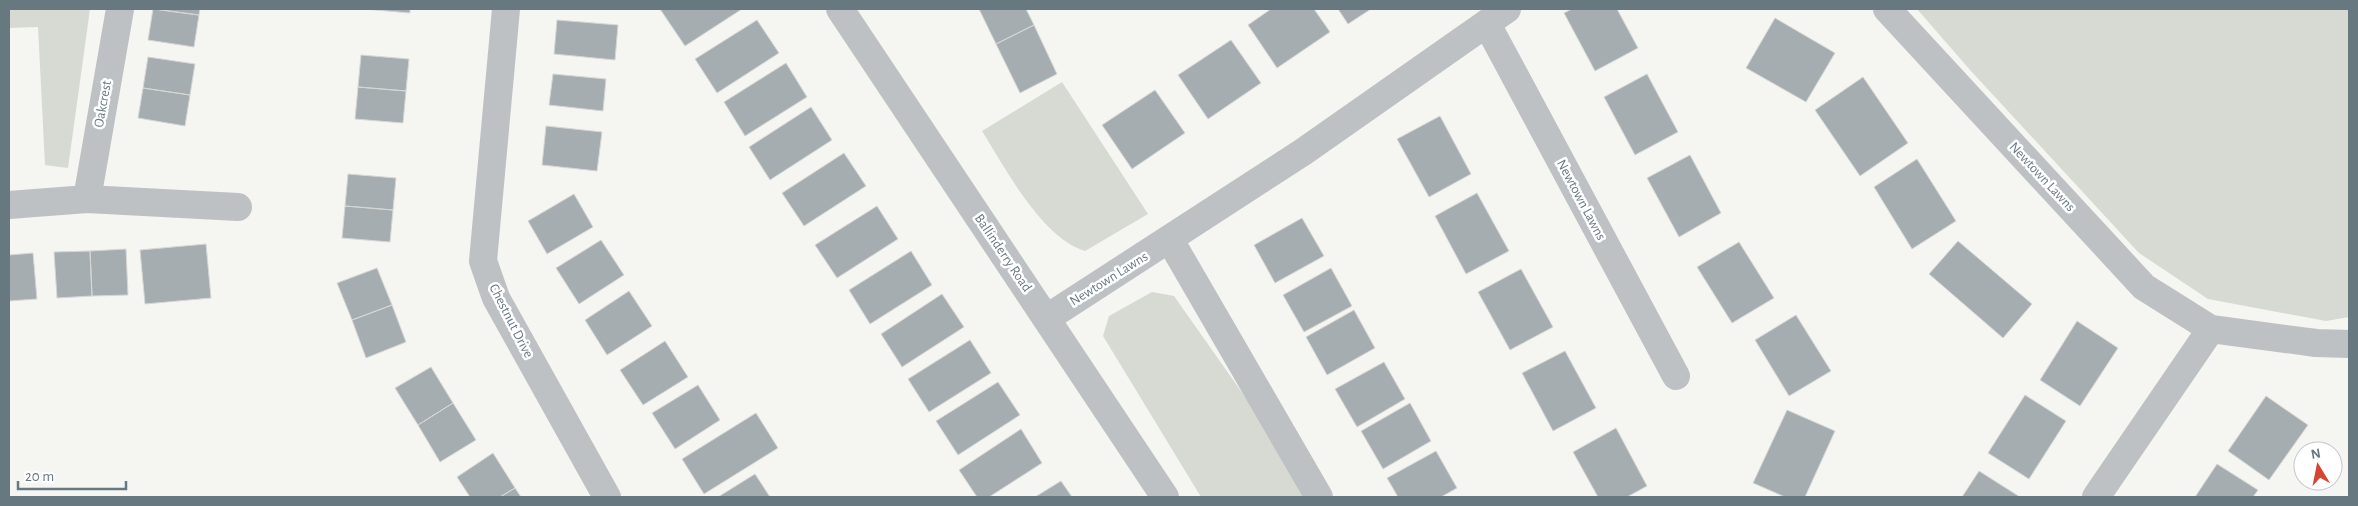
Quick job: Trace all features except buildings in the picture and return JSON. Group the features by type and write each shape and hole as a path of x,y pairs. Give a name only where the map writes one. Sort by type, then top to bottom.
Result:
{"street":[{"name":"Oakcrest","path":"87,199 120,9"},
{"name":"Chestnut Drive","path":"506,9 483,261 496,298 607,497"},
{"name":"Ballinderry Road","path":"840,9 1165,497"},
{"name":"Newtown Lawns","path":"1887,9 2144,287 2211,329 2316,343 2349,344"},
{"name":"Newtown Lawns","path":"1047,318 1303,152 1497,16 1676,376"},
{"path":"9,205 87,199 238,207"},
{"path":"1170,240 1319,497"},
{"path":"2096,497 2211,329"}],"shaded area":[{"path":"9,9 90,9 68,168 45,165 38,27 9,28"},
{"path":"1917,9 2349,9 2349,317 2326,321 2208,299 2139,253 1971,71"},
{"path":"1062,82 1148,214 1085,251 1069,243 1054,232 1039,217 1014,182 982,131"},
{"path":"1152,292 1174,296 1255,411 1303,497 1201,497 1103,336 1109,316"}]}
